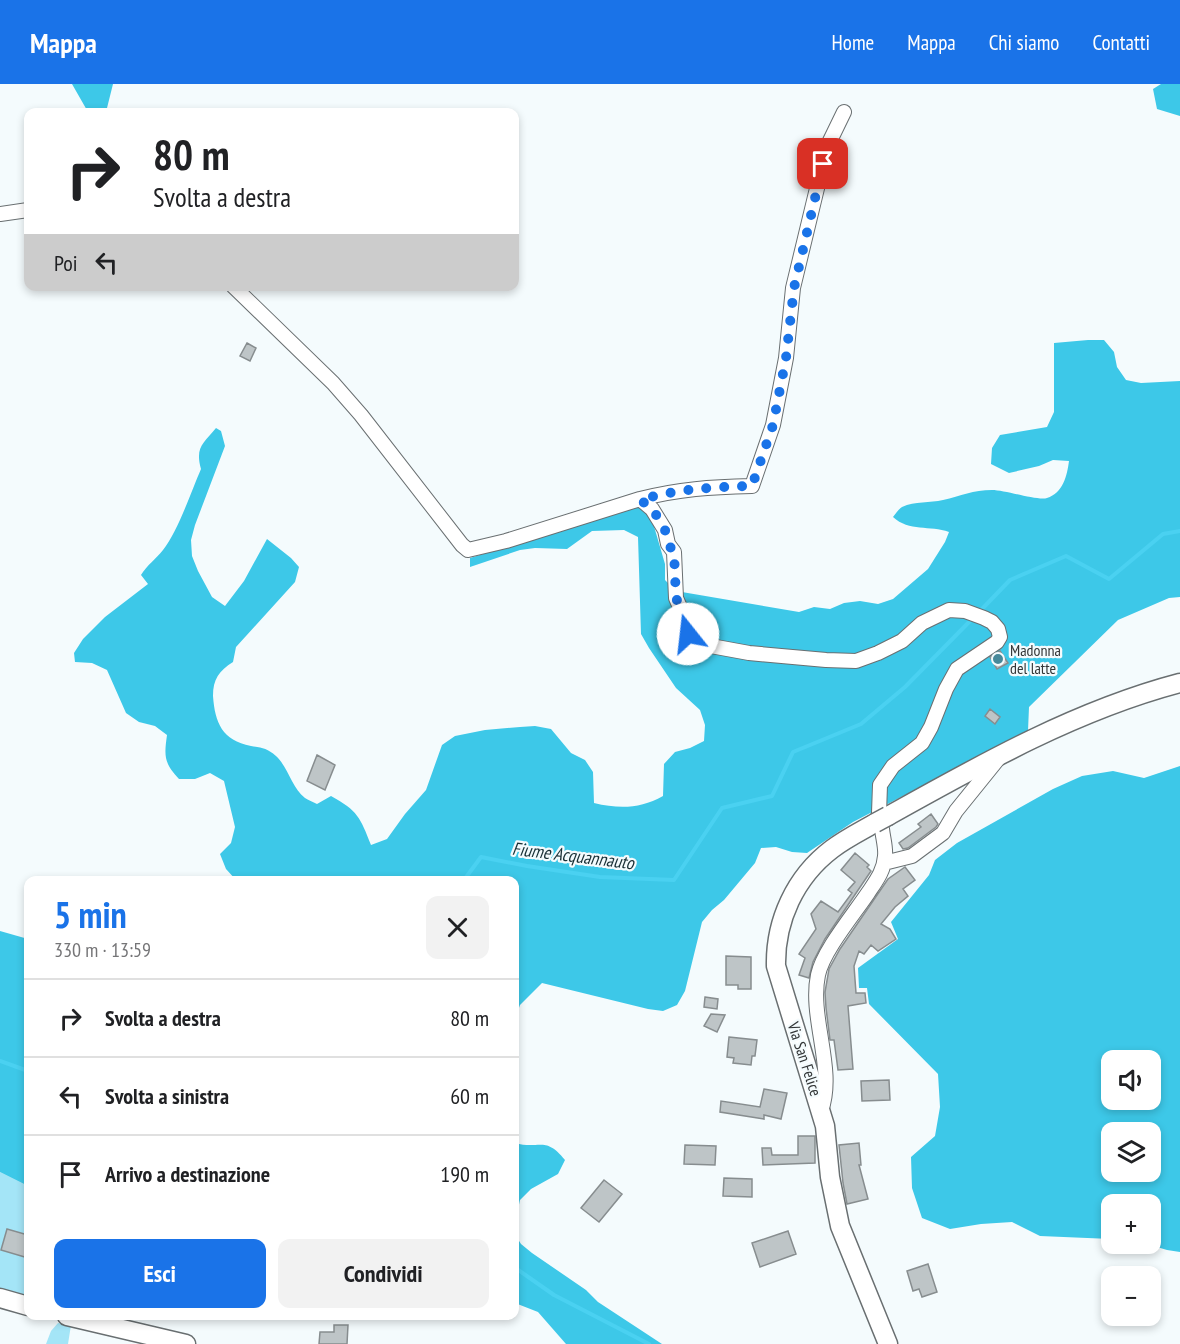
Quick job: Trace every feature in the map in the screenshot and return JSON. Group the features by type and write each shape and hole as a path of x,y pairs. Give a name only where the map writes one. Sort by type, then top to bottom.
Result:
{"street":[{"path":"238,291 333,383 361,415 462,546 468,550 506,541 672,491 752,486 773,425 786,358 794,288 827,147 844,112"},
{"path":"0,214 24,211"},
{"path":"640,500 652,508 665,530 668,544 674,552 676,598 686,621 688,634 700,644 760,654 856,661 902,641 922,623 949,610 965,611 984,618 998,629 1000,637 997,642 957,669 922,743 893,766 880,785 881,820 886,853 882,872 826,956 818,974 816,995 825,1081 825,1098 820,1111"},
{"name":"Via San Felice","path":"888,1344 840,1226 830,1177 825,1126 813,1082 781,989 776,966 776,945 780,924 795,890 816,862 832,849 1001,755 1098,711 1180,683"},
{"path":"884,863 912,856 943,833 956,811 1001,755"},
{"path":"0,1298 24,1305"},
{"path":"84,1320 186,1344"}],"shaded area":[{"path":"72,84 113,84 107,108 86,108"},
{"path":"1161,84 1180,84 1180,116 1157,109 1153,89"},
{"path":"1104,340 1114,352 1117,367 1126,380 1141,383 1180,381 1180,597 1169,598 1118,620 1029,707 1028,731 853,822 807,853 792,852 776,847 761,848 755,863 702,922 685,991 677,1005 663,1011 542,983 519,1008 519,876 232,876 226,869 220,854 231,843 235,827 224,781 210,773 195,779 179,779 166,759 167,735 155,726 139,722 126,713 107,670 92,663 75,662 74,653 83,639 105,617 148,584 141,575 163,550 174,533 201,469 199,456 201,446 216,428 221,431 225,446 191,540 192,556 212,597 225,606 244,581 267,539 299,567 295,582 236,647 233,662 221,672 216,680 213,696 216,714 218,722 227,735 241,743 273,753 306,799 317,804 331,796 347,806 361,821 371,845 387,839 426,790 442,745 455,736 485,730 535,726 551,729 571,753 585,760 593,772 594,803 621,807 638,806 663,796 664,764 675,752 704,741 705,725 700,710 676,688 641,634 638,537 624,530 592,531 567,549 520,550 470,567 470,558 638,507 651,516 665,564 665,580 676,591 799,612 814,607 830,609 844,603 860,601 878,604 893,599 928,569 949,532 899,522 893,517 902,507 985,490 998,490 1043,499 1052,496 1060,488 1069,461 1053,460 1009,473 991,464 992,448 1000,435 1047,427 1054,412 1054,343"},
{"path":"1180,766 1180,1252 1161,1248 1161,1194 1101,1194 1101,1239 1040,1236 1012,1222 950,1229 922,1218 912,1188 911,1157 935,1136 940,1107 938,1074 869,1004 867,988 859,988 858,968 898,939 891,922 929,875 935,860 957,843 1053,789 1082,776 1113,771 1144,778"},
{"path":"0,931 24,938 24,1184 0,1172"},
{"path":"519,1144 547,1145 565,1160 558,1174 531,1189 520,1200 519,1205"},
{"path":"0,1172 24,1184 24,1296 0,1289"},
{"path":"519,1241 532,1253 586,1290 598,1302 662,1344 566,1344 538,1312 519,1305"},
{"path":"58,1323 71,1325 68,1344 46,1344 51,1331"}],"building":[{"path":"247,343 256,348 250,361 240,356"},
{"name":"Madonna del latte","path":"1000,651 1008,663 997,669 990,657"},
{"path":"990,709 1000,717 995,724 985,716"},
{"path":"317,755 335,765 325,790 307,781"},
{"path":"931,814 938,824 936,827 908,848 903,849 899,843 921,827 918,824"},
{"path":"855,853 869,865 867,867 871,871 825,939 813,962 809,978 799,975 805,958 799,954 816,929 811,914 821,901 838,912 852,893 848,890 855,882 841,870"},
{"path":"905,867 915,880 903,889 908,896 881,924 890,929 896,939 878,951 871,945 864,954 859,951 854,966 856,993 865,993 866,1003 848,1006 853,1069 838,1070 834,1040 830,1040 826,1008 825,992 829,969 888,879"},
{"path":"726,956 751,957 751,989 738,989 738,985 726,985"},
{"path":"705,997 718,999 717,1009 704,1007"},
{"path":"711,1014 725,1015 717,1032 704,1026"},
{"path":"729,1037 757,1040 751,1065 733,1063 734,1058 727,1057"},
{"path":"889,1080 890,1100 862,1101 861,1081"},
{"path":"764,1089 787,1093 781,1119 764,1115 764,1119 720,1112 721,1101 760,1107"},
{"path":"798,1136 815,1136 815,1163 763,1165 762,1148 771,1148 772,1155 798,1155"},
{"path":"859,1143 861,1165 859,1165 868,1199 847,1204 839,1145"},
{"path":"685,1145 716,1146 715,1165 684,1164"},
{"path":"724,1178 752,1179 752,1197 723,1196"},
{"path":"604,1180 622,1194 599,1222 581,1208"},
{"path":"7,1229 24,1234 24,1257 1,1250"},
{"path":"788,1231 796,1254 760,1267 752,1243"},
{"path":"928,1264 937,1292 922,1297 919,1289 913,1291 907,1271"},
{"path":"334,1325 348,1325 347,1344 319,1344 320,1332 334,1332"}],"waterway":[{"name":"Fiume Acquannauto","path":"982,609 1010,580 1066,556 1109,579 1163,534 1180,531"},
{"name":"Fiume Acquannauto","path":"467,876 481,857 600,877 674,880 722,808 772,796 793,752 861,724 905,687 972,619"},
{"name":"Fiume Acquannauto","path":"0,1061 24,1070"},
{"path":"519,1270 554,1295 649,1344"}],"place":[{"name":"Madonna del latte","path":"998,659"}],"route":[{"path":"688,634 686,621 676,598 674,552 652,508 640,500 672,491 752,486 773,425 786,358 794,288 823,164"}]}
